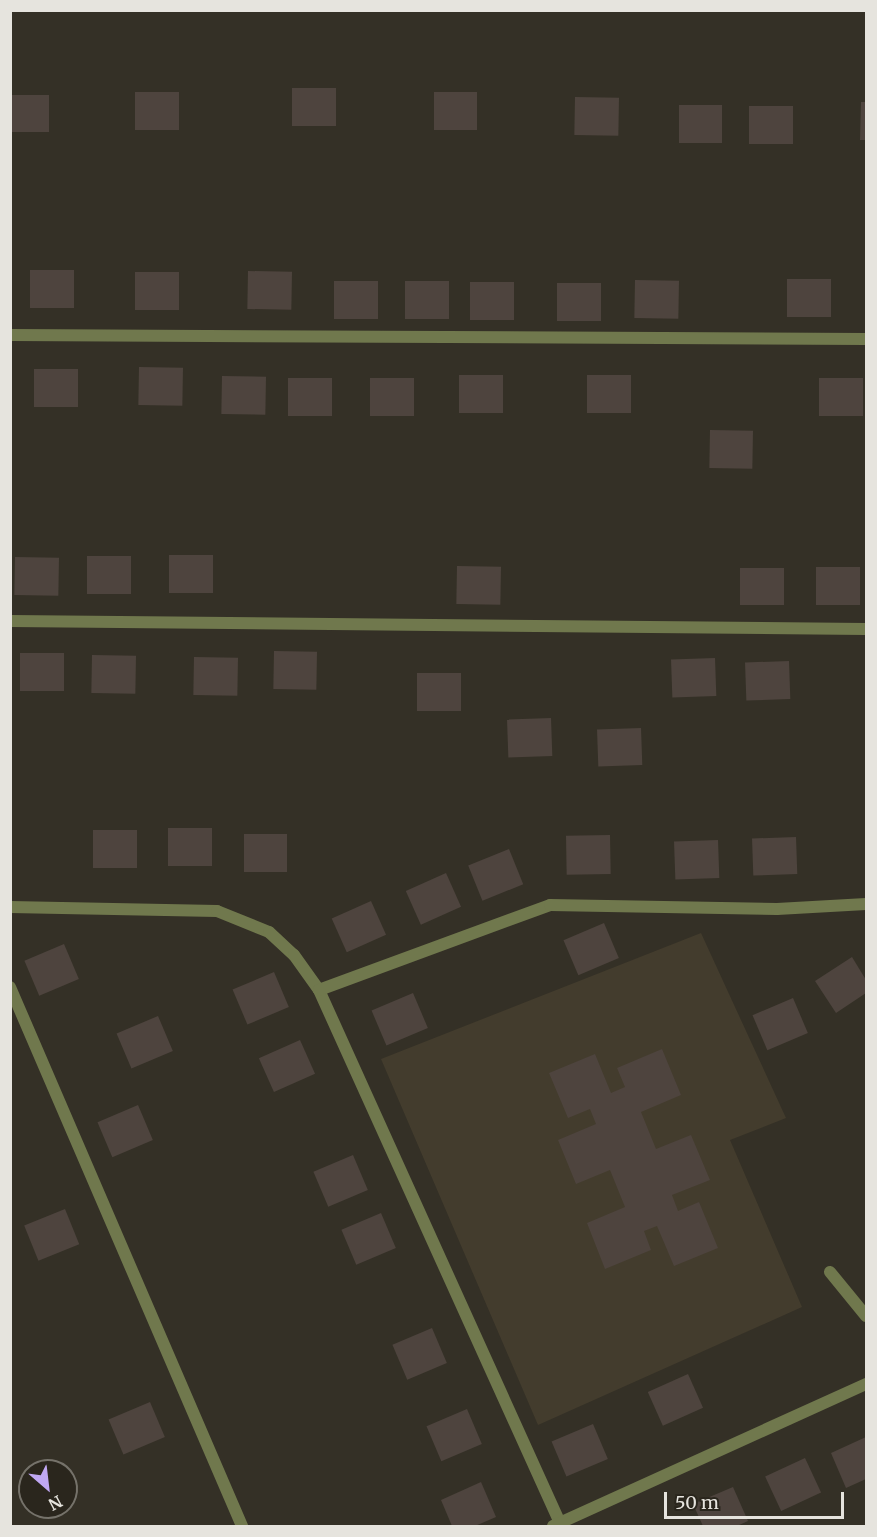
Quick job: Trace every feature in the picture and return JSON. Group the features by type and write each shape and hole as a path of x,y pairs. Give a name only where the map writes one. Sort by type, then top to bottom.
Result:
{"street":[{"path":"10,334 867,339"},
{"path":"10,621 867,629"},
{"path":"319,990 550,905 777,909 867,904"},
{"path":"10,907 217,911 269,932 294,955 319,990 556,1525 867,1384"},
{"path":"10,987 242,1527"},
{"path":"830,1272 867,1316"}],"shaded area":[{"path":"701,933 786,1118 730,1140 802,1307 538,1425 381,1059"}],"building":[{"path":"292,88 336,88 336,126 292,126"},
{"path":"135,92 179,92 179,130 135,130"},
{"path":"434,92 477,92 477,130 434,130"},
{"path":"10,95 49,95 49,132 10,132"},
{"path":"575,97 619,98 618,136 574,135"},
{"path":"861,102 866,102 866,140 860,140"},
{"path":"679,105 722,105 722,143 679,143"},
{"path":"749,106 793,106 793,144 749,144"},
{"path":"30,270 74,270 74,308 30,308"},
{"path":"248,271 292,272 291,310 247,309"},
{"path":"135,272 179,272 179,310 135,310"},
{"path":"787,279 831,279 831,317 787,317"},
{"path":"635,280 679,281 678,319 634,318"},
{"path":"334,281 378,281 378,319 334,319"},
{"path":"405,281 449,281 449,319 405,319"},
{"path":"470,282 514,282 514,320 470,320"},
{"path":"557,283 601,283 601,321 557,321"},
{"path":"139,367 183,368 182,406 138,405"},
{"path":"34,369 78,369 78,407 34,407"},
{"path":"459,375 503,375 503,413 459,413"},
{"path":"587,375 631,375 631,413 587,413"},
{"path":"222,376 266,377 265,415 221,414"},
{"path":"288,378 332,378 332,416 288,416"},
{"path":"370,378 414,378 414,416 370,416"},
{"path":"819,378 863,378 863,416 819,416"},
{"path":"710,430 753,431 752,469 709,468"},
{"path":"169,555 213,555 213,593 169,593"},
{"path":"87,556 131,556 131,594 87,594"},
{"path":"15,557 59,558 58,596 14,595"},
{"path":"457,566 501,567 500,605 456,604"},
{"path":"816,567 860,567 860,605 816,605"},
{"path":"740,568 784,568 784,605 740,605"},
{"path":"274,651 317,652 316,690 273,689"},
{"path":"20,653 64,653 64,691 20,691"},
{"path":"92,655 136,656 135,694 91,693"},
{"path":"194,657 238,658 237,696 193,695"},
{"path":"715,658 716,696 672,698 671,660"},
{"path":"789,661 790,699 746,701 745,663"},
{"path":"417,673 461,673 461,711 417,711"},
{"path":"551,718 552,756 508,758 507,720"},
{"path":"641,728 642,765 598,767 597,730"},
{"path":"168,828 212,828 212,866 168,866"},
{"path":"93,830 137,830 137,868 93,868"},
{"path":"244,834 287,834 287,872 244,872"},
{"path":"610,835 611,874 567,875 566,836"},
{"path":"796,837 797,874 753,876 752,839"},
{"path":"718,840 719,878 675,880 674,842"},
{"path":"509,849 523,884 482,901 468,865"},
{"path":"446,873 461,907 421,925 406,891"},
{"path":"371,901 386,935 347,952 332,918"},
{"path":"604,923 619,958 578,975 563,940"},
{"path":"64,944 79,979 39,996 24,961"},
{"path":"852,957 866,980 866,993 836,1013 815,981"},
{"path":"274,972 289,1007 247,1025 233,990"},
{"path":"413,993 428,1028 386,1046 372,1011"},
{"path":"793,998 808,1033 767,1050 752,1015"},
{"path":"158,1016 173,1051 131,1069 117,1034"},
{"path":"300,1040 315,1074 274,1092 259,1058"},
{"path":"662,1049 681,1095 641,1112 656,1149 691,1135 710,1180 672,1195 678,1211 699,1202 718,1248 674,1266 657,1226 644,1231 651,1250 605,1269 587,1223 625,1207 610,1170 576,1184 558,1140 596,1124 590,1109 568,1118 549,1073 595,1054 611,1093 625,1087 617,1068"},
{"path":"138,1105 153,1140 112,1157 97,1122"},
{"path":"353,1155 368,1190 328,1207 313,1172"},
{"path":"65,1209 79,1244 38,1261 24,1225"},
{"path":"381,1213 396,1248 356,1265 341,1230"},
{"path":"432,1328 447,1363 407,1380 392,1345"},
{"path":"688,1374 703,1408 663,1426 648,1392"},
{"path":"150,1402 165,1437 123,1455 109,1420"},
{"path":"467,1409 482,1444 441,1461 426,1426"},
{"path":"593,1424 608,1459 566,1477 552,1442"},
{"path":"866,1437 866,1479 846,1488 831,1453"},
{"path":"805,1458 821,1492 781,1511 765,1477"},
{"path":"481,1482 496,1517 475,1526 452,1526 441,1500"},
{"path":"733,1487 748,1521 737,1526 703,1526 693,1504"}]}
